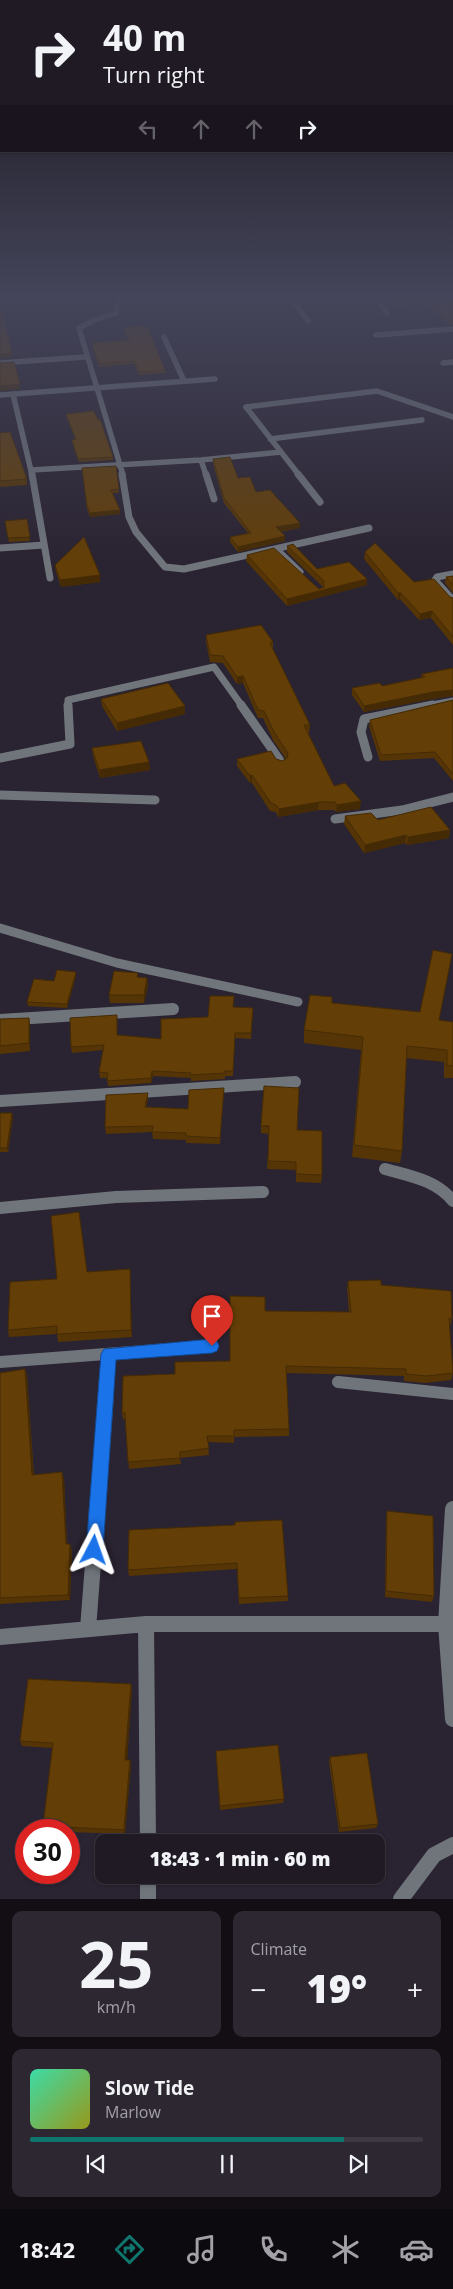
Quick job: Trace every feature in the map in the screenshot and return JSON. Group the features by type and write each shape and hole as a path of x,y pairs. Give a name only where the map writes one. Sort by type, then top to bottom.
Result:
{"street":[{"path":"0,394 130,385"},
{"path":"95,387 121,465 129,517 136,532 165,567 184,569 369,528"},
{"path":"320,502 246,407 377,391 453,417"},
{"path":"13,394 31,470 50,578"},
{"path":"270,439 422,420"},
{"path":"31,470 201,460 281,452"},
{"path":"201,460 214,499"},
{"path":"0,548 44,545"},
{"path":"276,550 305,577"},
{"path":"453,574 437,577 435,580 453,600"},
{"path":"0,758 70,744 68,700 214,667 281,762"},
{"path":"368,757 361,732 364,719 453,701"},
{"path":"0,795 156,800"},
{"path":"335,819 402,810 453,797"},
{"path":"0,928 118,963 298,1002"},
{"path":"0,1020 173,1009"},
{"path":"0,1101 295,1082"},
{"path":"385,1169 426,1181 450,1196 453,1201"},
{"path":"0,1208 116,1197 263,1192"},
{"path":"0,1362 212,1346"},
{"path":"88,1628 109,1354"},
{"path":"338,1382 453,1394"},
{"path":"453,1509 446,1624 453,1719"},
{"path":"146,1624 148,1834"},
{"path":"0,1636 146,1624 446,1624"},
{"path":"401,1899 434,1855 453,1845"},
{"path":"148,1884 148,1899"}],"building":[{"path":"94,411 98,420 100,419 113,457 78,459 72,440 76,439 66,414"},
{"path":"10,432 27,479 0,481 0,433"},
{"path":"230,457 238,478 250,477 256,492 270,490 300,523 276,527 285,536 238,547 230,537 251,533 224,498 213,459"},
{"path":"116,466 119,489 111,490 120,510 90,513 87,506 82,468"},
{"path":"27,519 30,537 8,538 5,521"},
{"path":"84,537 100,575 60,580 55,565"},
{"path":"375,543 414,582 434,579 453,598 453,637 432,611 420,614 401,593 398,593 365,552"},
{"path":"293,544 317,569 349,562 367,579 287,599 247,555 274,548 319,589 324,587 323,580 287,546"},
{"path":"453,576 453,585 446,577"},
{"path":"261,625 273,642 270,643 310,725 304,725 334,786 345,783 361,801 337,805 335,802 319,802 279,809 271,803 252,775 250,776 237,759 271,751 276,759 282,761 287,758 288,753 274,732 264,711 258,710 243,676 237,677 223,656 210,655 206,635"},
{"path":"453,668 453,690 433,692 364,706 352,688 380,683 382,686 425,677 422,674"},
{"path":"168,683 185,706 117,723 101,699"},
{"path":"453,700 453,774 435,752 381,755 370,720"},
{"path":"141,741 149,762 99,770 92,748"},
{"path":"431,807 450,830 408,837 406,835 365,845 345,816 371,813 378,820"},
{"path":"433,950 452,954 439,1020 453,1022 453,1066 447,1065 447,1050 407,1046 402,1151 354,1145 363,1037 304,1030 310,995 332,997 332,1003 420,1012"},
{"path":"57,970 76,972 67,1004 27,1002 34,979 54,981"},
{"path":"114,971 138,973 137,977 147,978 144,995 109,995"},
{"path":"210,996 234,996 233,1007 253,1008 251,1033 235,1033 233,1071 190,1075 191,1073 152,1071 151,1078 107,1081 108,1073 99,1072 104,1045 71,1047 70,1018 117,1015 117,1035 161,1039 161,1019 208,1017"},
{"path":"29,1018 29,1043 0,1046 0,1019"},
{"path":"264,1086 299,1088 297,1130 322,1131 322,1175 296,1174 296,1162 268,1161 269,1126 261,1126"},
{"path":"224,1088 220,1138 186,1136 186,1133 152,1132 153,1126 105,1127 106,1095 148,1093 145,1107 188,1109 189,1090"},
{"path":"0,1113 12,1113 7,1148 0,1148"},
{"path":"79,1212 87,1272 130,1269 131,1330 57,1334 57,1326 8,1330 10,1282 57,1279 51,1216"},
{"path":"381,1280 381,1285 451,1291 452,1319 449,1318 453,1373 427,1376 406,1374 406,1369 286,1366 289,1429 234,1430 234,1436 207,1436 209,1448 180,1452 180,1458 128,1462 125,1413 122,1413 123,1376 175,1374 175,1362 230,1361 230,1296 265,1297 265,1311 351,1312 348,1281"},
{"path":"25,1369 32,1475 62,1472 66,1544 70,1544 68,1595 0,1598 0,1373"},
{"path":"387,1511 433,1516 434,1596 386,1591"},
{"path":"282,1520 288,1596 239,1598 237,1563 128,1570 129,1530 235,1525 235,1522"},
{"path":"28,1679 131,1684 125,1760 130,1760 124,1830 80,1828 80,1819 44,1819 53,1743 20,1741"},
{"path":"278,1745 284,1799 220,1806 216,1751"},
{"path":"367,1753 378,1824 340,1828 330,1757"}],"route":[{"path":"94,1550 109,1354 212,1346"}]}
